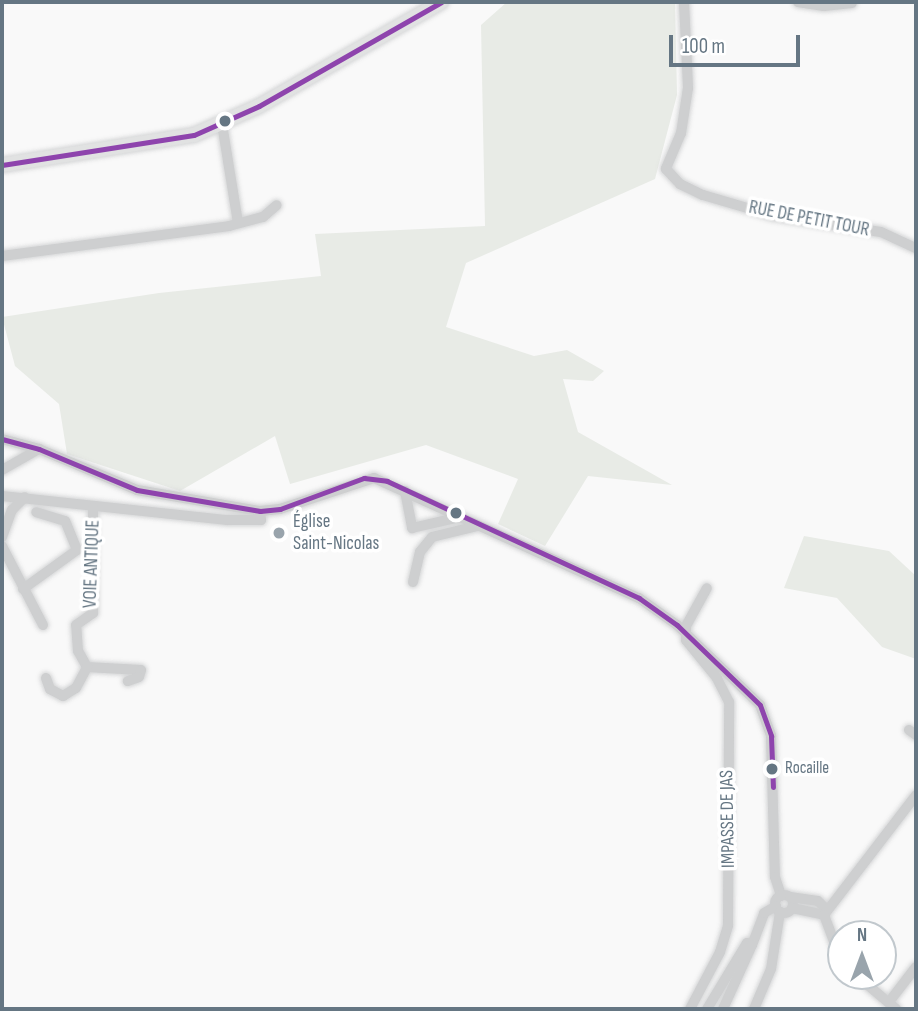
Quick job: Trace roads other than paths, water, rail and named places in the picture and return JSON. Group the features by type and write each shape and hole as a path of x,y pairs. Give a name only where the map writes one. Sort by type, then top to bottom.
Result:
{"main road":[{"path":"2,166 142,147 222,124 441,2"}],"street":[{"name":"RUE DE PETIT TOUR","path":"684,2 688,89 681,133 666,169 680,184 703,195 771,215 881,232 916,248"},
{"path":"798,2 824,6 852,3"},
{"path":"222,124 238,223"},
{"path":"2,256 238,223 263,217 277,205"},
{"path":"2,439 40,449 100,477 259,520"},
{"path":"2,470 40,449"},
{"path":"2,496 93,508 259,520 280,509 364,478 387,481 639,598 687,634 756,698 767,721 775,877 784,904 771,969 754,1009"},
{"path":"405,491 412,528 461,517"},
{"path":"2,537 12,510 25,497"},
{"name":"VOIE ANTIQUE","path":"88,667 78,651 76,625 93,613 93,508"},
{"path":"23,589 77,550 65,522 36,512"},
{"path":"413,582 420,552 432,537 455,528 480,526"},
{"path":"2,546 43,625"},
{"path":"687,634 686,626 707,588"},
{"name":"IMPASSE DE JAS","path":"687,634 729,702 728,925 720,952 690,1009"},
{"path":"46,678 50,689 63,695 76,688 88,667 141,670 139,677 128,681"},
{"path":"825,912 916,795"},
{"path":"723,1009 764,913 784,904 825,912"},
{"path":"825,912 828,920"},
{"path":"707,1009 747,943 752,944"},
{"path":"873,990 892,1006 916,967"}],"place":[{"name":"Église Saint-Nicolas","path":"279,533"},
{"name":"Rocaille","path":"772,769"}]}
